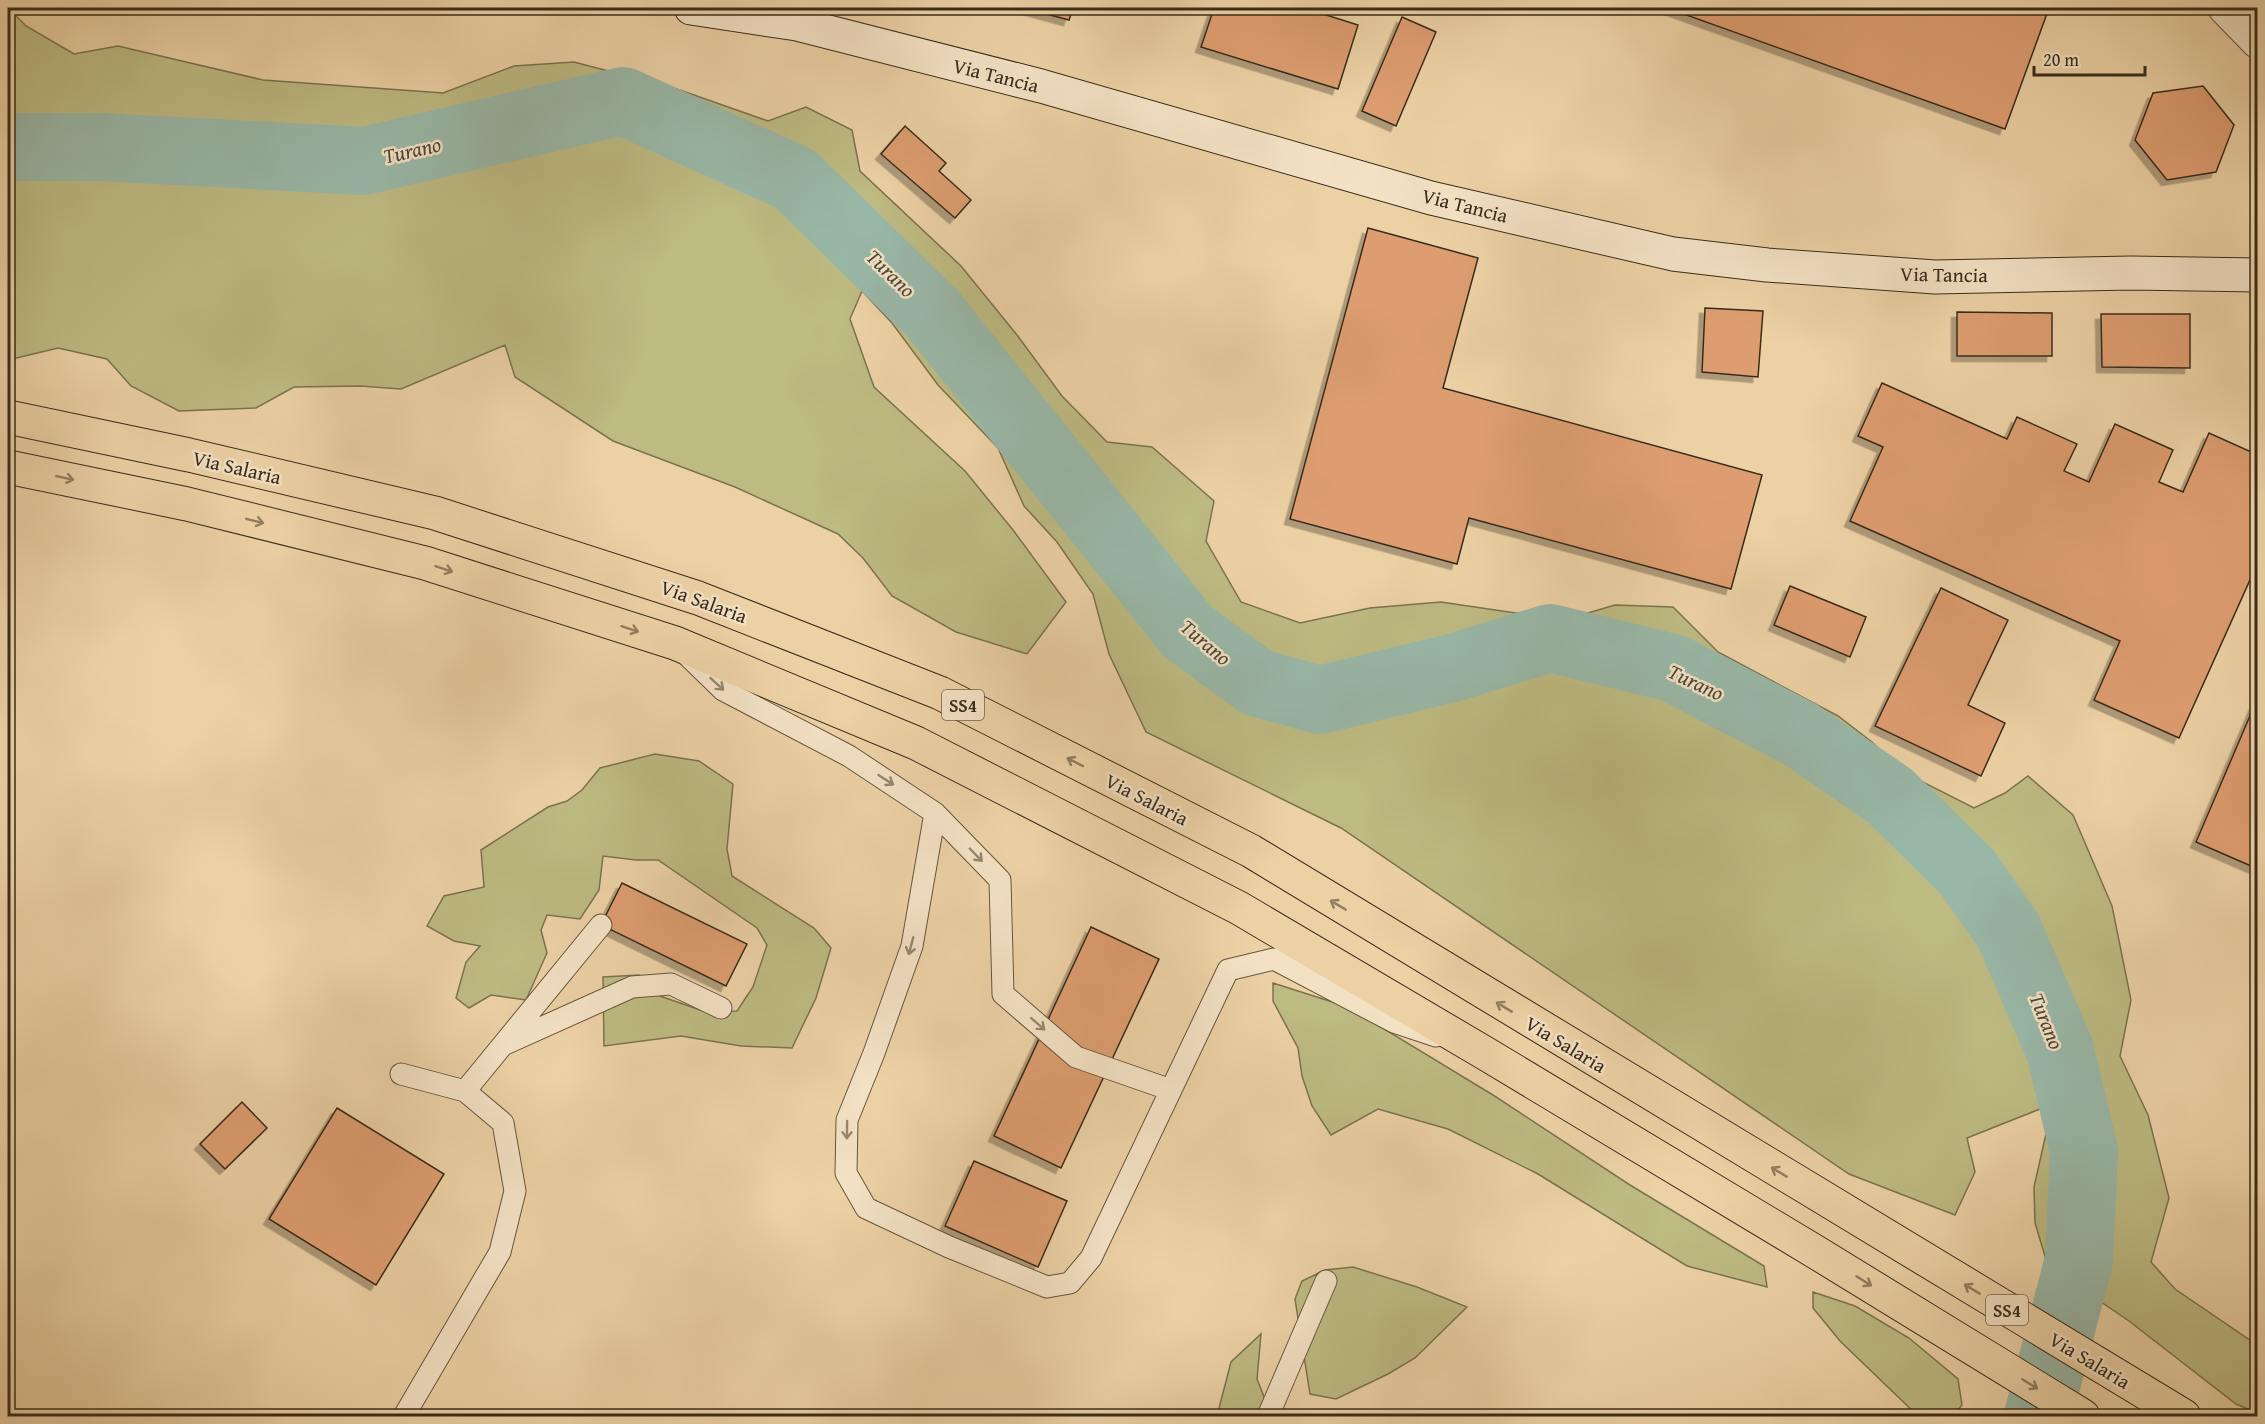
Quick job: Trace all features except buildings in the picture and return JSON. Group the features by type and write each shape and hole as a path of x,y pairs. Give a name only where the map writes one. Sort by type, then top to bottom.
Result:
{"highway":[{"name":"Via Salaria","path":"8,417 189,455 435,513 698,597 940,693 1251,851 2184,1416"},
{"name":"SS4","path":"8,467 187,504 425,563 675,643 916,743 1239,908 1488,1054 2084,1416"}],"main road":[{"name":"Via Tancia","path":"691,8 808,27 1041,86 1431,198 1673,254 1767,265 1935,277 2131,273 2258,275"},
{"path":"2225,8 2258,42"}],"lane":[{"path":"675,643 723,690 849,756 935,813 1000,880 1003,994 1076,1057 1171,1090"},
{"path":"935,813 912,946 874,1053 847,1120 846,1173 866,1208 949,1246 1047,1287 1070,1283 1091,1258 1228,970 1274,959 1394,1022 1488,1054"},
{"path":"465,1091 601,925"},
{"path":"503,1045 632,987 671,984 722,1008"},
{"path":"400,1074 465,1091 503,1123 515,1191 500,1252 404,1416"},
{"path":"1268,1416 1326,1281"}],"shaded area":[{"path":"8,8 26,26 74,54 118,46 263,80 443,93 514,66 574,62 677,89 768,121 806,107 852,130 860,171 961,266 1017,335 1062,396 1107,442 1152,447 1214,501 1206,541 1241,602 1300,623 1370,608 1441,602 1564,620 1615,605 1673,607 1718,652 1838,716 1872,742 1901,771 1974,808 2005,793 2028,776 2073,815 2112,906 2131,1000 2120,1056 2148,1115 2169,1198 2151,1262 2175,1289 2257,1345 2257,1413 2236,1404 2129,1321 2048,1266 2035,1223 2034,1187 2048,1125 2040,1109 1967,1138 1975,1172 1955,1215 1849,1174 1341,828 1146,732 1109,654 1093,594 1057,542 1024,506 998,448 938,385 892,323 862,291 850,319 874,387 965,471 1013,530 1066,602 1027,654 956,632 892,596 863,558 838,534 735,487 613,441 515,377 505,345 401,389 360,386 294,387 256,408 179,411 131,386 107,359 58,348 8,360"},
{"path":"655,754 699,761 733,784 727,849 732,876 814,928 831,948 816,998 792,1048 741,1046 681,1036 604,1046 603,977 639,975 660,996 706,1012 737,1011 753,987 767,945 757,928 658,860 603,856 599,890 580,919 547,915 541,930 547,953 526,1000 491,995 469,1008 456,998 466,962 480,946 454,941 427,926 444,896 484,887 481,850 548,807 567,801 582,790 600,768"},
{"path":"1273,983 1348,1007 1493,1095 1630,1185 1764,1266 1767,1287 1687,1266 1538,1174 1448,1129 1378,1109 1331,1135 1312,1106 1302,1076 1298,1048 1273,1001"},
{"path":"1353,1267 1417,1287 1467,1307 1415,1358 1388,1374 1336,1399 1310,1394 1295,1299 1302,1281 1325,1270"},
{"path":"1813,1292 1855,1306 1909,1338 1958,1379 1962,1405 1953,1416 1918,1416 1840,1341 1813,1308"},
{"path":"1261,1334 1257,1379 1266,1402 1287,1416 1217,1416 1231,1362"}],"waterway":[{"name":"Turano","path":"8,147 101,147 364,161 623,101 795,179 933,314 1188,632 1258,683 1320,700 1452,668 1550,638 1673,668 1800,734 1890,796 1967,872 2008,930 2060,1050 2084,1151 2079,1260 2038,1416"}]}
